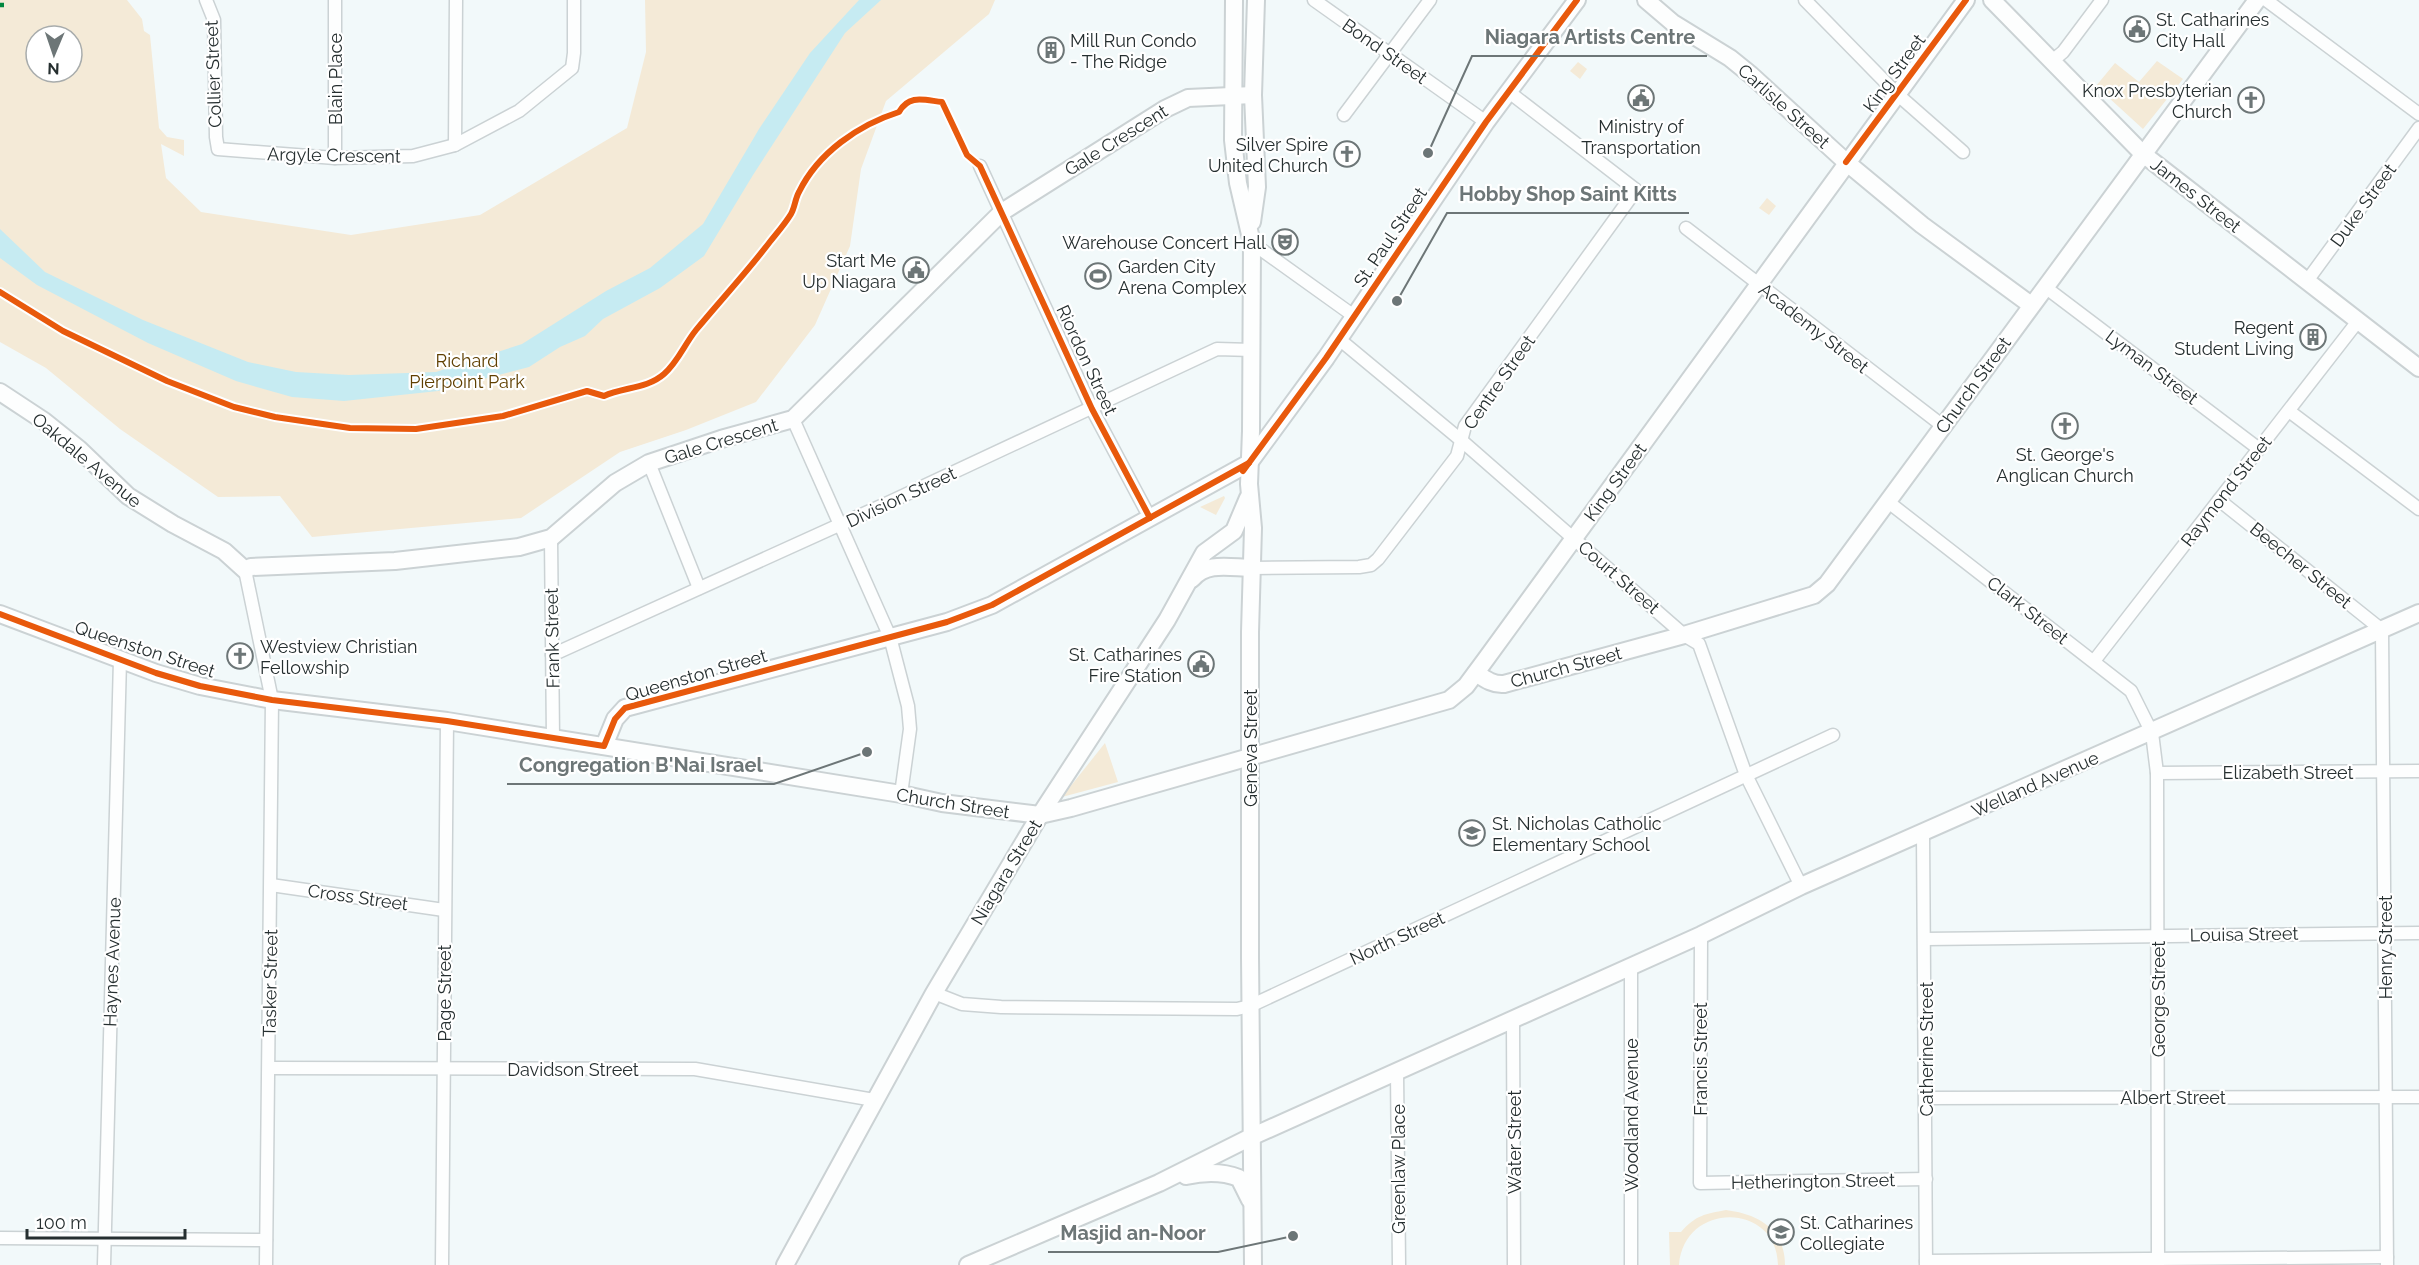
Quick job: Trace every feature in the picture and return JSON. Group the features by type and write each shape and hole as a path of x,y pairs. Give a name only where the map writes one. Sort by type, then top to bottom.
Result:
{"main road":[{"name":"Geneva Street","path":"1234,0 1233,140 1238,183 1251,237"},
{"name":"Geneva Street","path":"1253,1265 1250,756 1253,528 1250,463 1251,237 1257,187 1253,95 1256,0"},
{"name":"St. Paul Street","path":"1250,463 1339,339 1486,122 1577,0"},
{"name":"Carlisle Street","path":"1646,0 1673,23 1730,58 1846,162 1922,225 2031,305"},
{"name":"King Street","path":"1476,673 1966,0"},
{"name":"James Street","path":"1992,0 2143,154 2419,368"},
{"name":"Church Street","path":"604,746 901,794 942,803 1040,815 1449,700 1457,696 1476,673 1497,685 1504,684 1684,635 1814,595 1827,584 2257,0"},
{"name":"Gale Crescent","path":"245,570 251,567 395,561 519,547 551,538 615,483 648,464 793,418 1002,212 1165,109 1188,98 1253,95"},
{"name":"Oakdale Avenue","path":"0,392 44,421 128,496 172,524 224,551 245,570"},
{"name":"Queenston Street","path":"0,614 120,660 200,686 272,700 447,721 604,746 615,719 625,708 947,622 992,605 1250,463"},
{"name":"Niagara Street","path":"785,1265 934,993 1040,815 1191,580 1204,553 1234,531 1250,495"},
{"path":"1191,580 1197,573 1213,567 1252,568"},
{"name":"Welland Avenue","path":"1159,1183 1251,1137 1701,935 1802,886 2419,613"},
{"path":"978,1263 1159,1183 1200,1173 1225,1173 1239,1178 1253,1207"}],"street":[{"name":"Collier Street","path":"206,0 214,20 218,149"},
{"name":"Blain Place","path":"335,0 335,158"},
{"path":"455,145 456,0"},
{"name":"Argyle Crescent","path":"218,149 335,158 413,156 455,145 519,111 572,68 574,0"},
{"name":"Bond Street","path":"1314,0 1486,122"},
{"path":"1344,115 1430,0"},
{"path":"1805,0 1897,94 1963,152"},
{"path":"2052,61 2063,52 2102,0"},
{"path":"2266,0 2419,114"},
{"name":"Centre Street","path":"1252,568 1371,565 1457,456 1465,426 1636,190 1509,92"},
{"name":"Duke Street","path":"2307,281 2419,128"},
{"name":"Riordon Street","path":"980,166 1092,409 1150,518"},
{"name":"Academy Street","path":"1686,228 1943,426"},
{"path":"1251,237 1354,316"},
{"name":"Lyman Street","path":"2045,287 2259,449"},
{"name":"Raymond Street","path":"2094,661 2358,321"},
{"name":"Court Street","path":"1339,339 1462,441 1684,635 1700,644 1746,775 1802,886"},
{"name":"Division Street","path":"552,655 1092,409 1109,398 1217,349 1252,350"},
{"path":"2289,411 2419,509"},
{"path":"793,418 890,637 908,706 910,729 901,794"},
{"path":"648,464 699,588"},
{"name":"Beecher Street","path":"2219,500 2382,630"},
{"name":"Clark Street","path":"1887,501 2131,691 2152,733"},
{"name":"Frank Street","path":"551,538 553,739"},
{"path":"245,570 272,700"},
{"name":"Henry Street","path":"2382,630 2387,1261"},
{"name":"Haynes Avenue","path":"104,1265 120,660"},
{"name":"Tasker Street","path":"266,1265 272,700"},
{"name":"Page Street","path":"442,1265 447,721"},
{"name":"George Street","path":"2152,733 2157,773 2158,1262"},
{"name":"North Street","path":"934,993 962,1004 1001,1007 1237,1009 1250,1006 1833,735"},
{"name":"Elizabeth Street","path":"2157,773 2419,771"},
{"name":"Catherine Street","path":"1923,834 1926,1263"},
{"name":"Cross Street","path":"271,885 444,910"},
{"name":"Louisa Street","path":"1925,939 2419,933"},
{"name":"Francis Street","path":"1700,1183 1701,935"},
{"name":"Woodland Avenue","path":"1631,966 1631,1265"},
{"name":"Water Street","path":"1513,1019 1514,1265"},
{"name":"Davidson Street","path":"268,1068 695,1069 874,1100"},
{"name":"Greenlaw Place","path":"1397,1072 1399,1265"},
{"name":"Albert Street","path":"1926,1098 2419,1097"},
{"name":"Hetherington Street","path":"1700,1183 1926,1179"},
{"path":"0,1238 266,1240"},
{"path":"1926,1263 2387,1261"}],"green space":[{"name":"Richard Pierpoint Park","path":"0,0 127,0 142,19 144,31 150,35 159,128 167,137 184,140 184,156 161,144 166,178 201,212 351,235 480,215 627,128 646,52 645,0 995,0 989,14 886,101 861,169 850,246 815,325 756,402 686,430 620,452 521,518 312,537 280,496 218,497 120,429 46,368 0,342"},
{"path":"2157,61 2183,79 2143,129 2096,86 2115,63 2139,82"},
{"path":"1578,62 1587,69 1580,79 1570,71"},
{"path":"1767,198 1776,206 1769,215 1759,208"},
{"path":"1224,496 1216,515 1200,507"},
{"path":"1105,743 1118,782 1062,797"},
{"path":"1726,1210 1749,1215 1768,1225 1780,1242 1785,1265 1778,1265 1774,1244 1763,1229 1748,1220 1730,1217 1712,1220 1696,1229 1685,1244 1679,1265 1670,1265 1669,1232 1681,1232 1701,1216"}],"water":[{"path":"859,0 881,0 845,33 753,175 704,256 660,288 603,319 585,336 560,347 529,367 438,391 344,401 292,397 236,381 148,343 37,285 0,258 0,229 45,272 143,320 248,362 296,372 349,375 436,372 522,344 606,291 650,268 703,224 759,129 810,53"}],"cycle path":[{"path":"1243,471 1326,358 1486,122 1577,0"},
{"path":"1846,162 1966,0"},
{"path":"0,292 63,331 167,381 234,407 275,417 350,428 416,429 503,416 587,391 604,396 643,385 657,379 669,369 696,330 786,221 807,178 828,153 869,124 899,112 912,100 942,102 967,155 980,166 1092,409 1150,518"},
{"path":"0,614 156,673 200,686 272,700 447,721 604,746 615,719 625,708 947,622 992,605 1249,463"}],"place":[{"name":"St. Catharines City Hall","path":"2137,29"},
{"name":"Mill Run Condo - The Ridge","path":"1051,50"},
{"name":"Ministry of Transportation","path":"1641,98"},
{"name":"Knox Presbyterian Church","path":"2251,100"},
{"name":"Niagara Artists Centre","path":"1428,153"},
{"name":"Silver Spire United Church","path":"1347,154"},
{"name":"Warehouse Concert Hall","path":"1285,242"},
{"name":"Start Me Up Niagara","path":"916,270"},
{"name":"Garden City Arena Complex","path":"1098,276"},
{"name":"Hobby Shop Saint Kitts","path":"1397,301"},
{"name":"Regent Student Living","path":"2313,337"},
{"name":"St. George's Anglican Church","path":"2065,426"},
{"name":"Westview Christian Fellowship","path":"240,656"},
{"name":"St. Catharines Fire Station","path":"1201,664"},
{"name":"Congregation B'Nai Israel","path":"867,752"},
{"name":"St. Nicholas Catholic Elementary School","path":"1472,833"},
{"name":"St. Catharines Collegiate","path":"1781,1232"},
{"name":"Masjid an-Noor","path":"1293,1236"}]}
